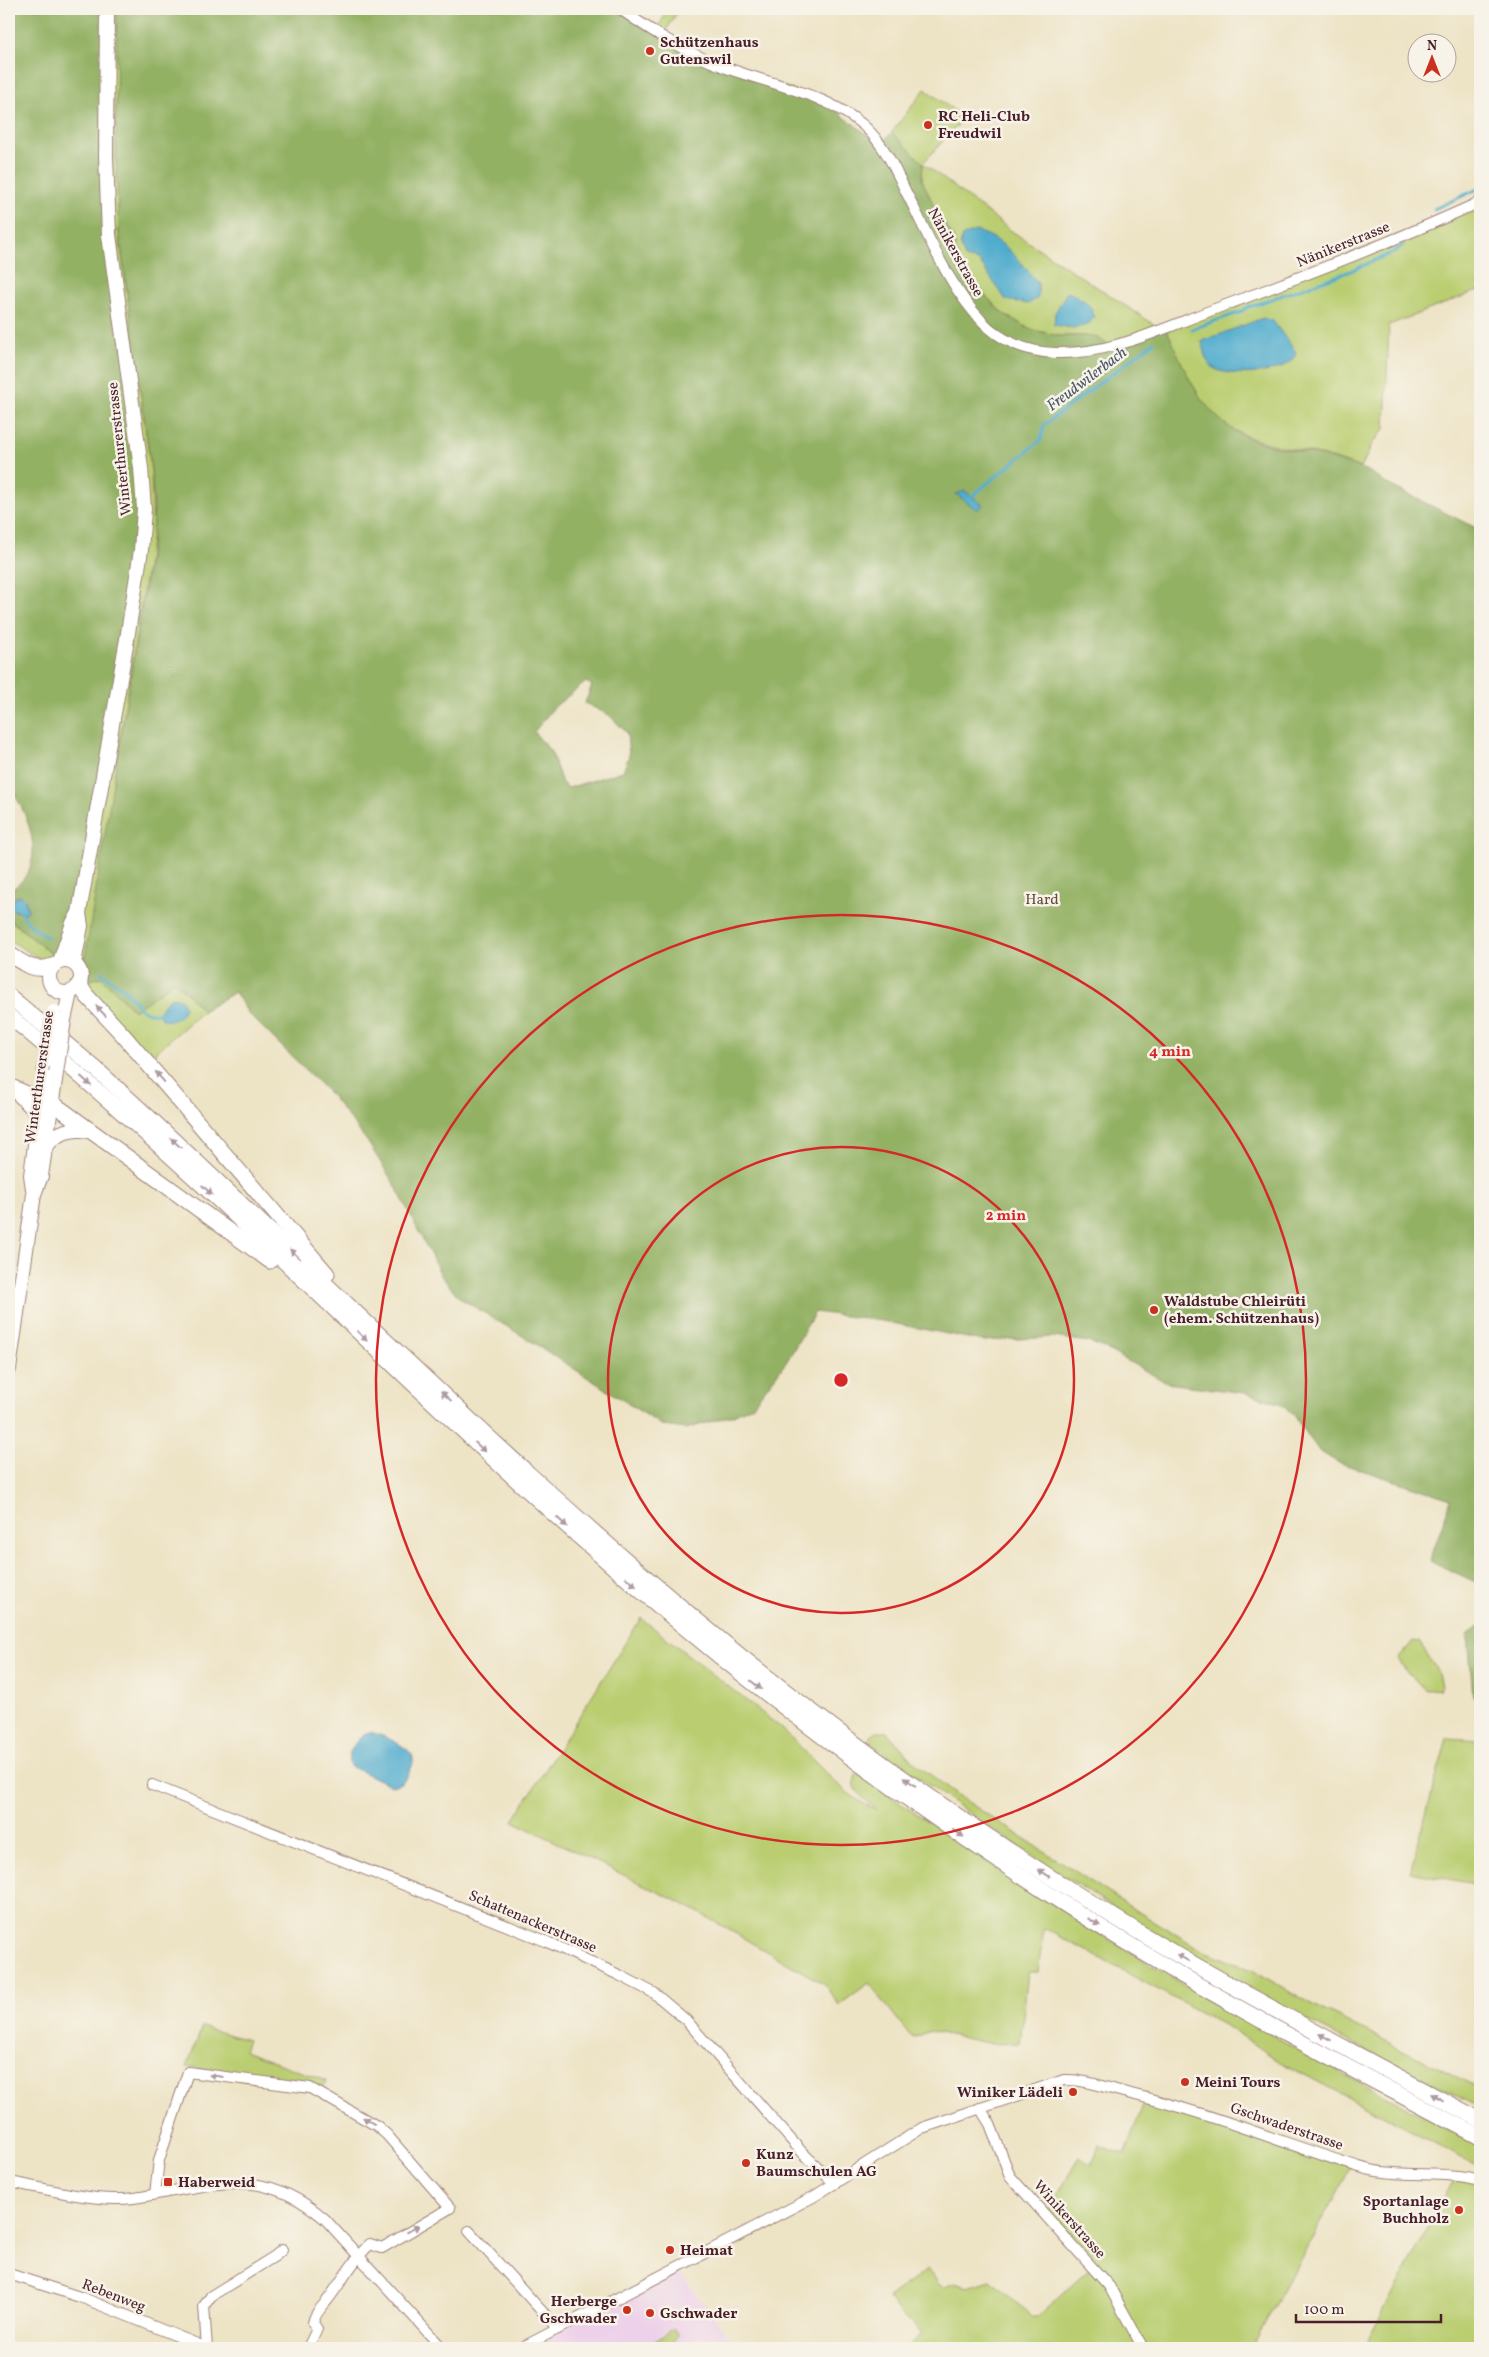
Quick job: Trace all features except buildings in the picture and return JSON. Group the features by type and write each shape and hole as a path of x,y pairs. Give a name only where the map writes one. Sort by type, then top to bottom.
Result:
{"highway":[{"path":"9,954 33,968 40,969 62,963"},
{"path":"68,989 86,995 124,1036 286,1224 368,1324"},
{"path":"9,996 155,1123 541,1484 666,1594 764,1674 886,1765 1004,1847 1157,1942 1264,2004 1480,2120"},
{"path":"9,1016 141,1130 457,1426 594,1550 760,1689 865,1768 1050,1895 1162,1963 1356,2071 1480,2137"},
{"path":"12,1088 46,1100 326,1302"},
{"path":"12,1088 32,1107 38,1117"},
{"path":"45,1148 51,1139 61,1133 78,1129 91,1131"}],"main road":[{"name":"Winterthurerstrasse","path":"68,989 48,980 62,963 81,926 79,913 108,754 141,550 144,509 141,468 108,228 107,9"},
{"name":"Winterthurerstrasse","path":"9,1369 34,1194 41,1176 45,1148 46,1061 68,989 81,975 62,963"},
{"name":"Winterthurerstrasse","path":"34,1194 31,1175 38,1117 56,1073 59,1016"}],"street":[{"name":"Nänikerstrasse","path":"620,9 662,38 693,54 827,104 849,115 865,127 889,156 944,264 971,309 997,334 1014,344 1031,350 1056,353 1076,352 1110,346 1138,338 1347,259 1480,202"},
{"name":"Schattenackerstrasse","path":"152,1785 543,1940 619,1974 654,1993 686,2020 800,2150 836,2184"},
{"path":"155,2194 159,2160 188,2072 310,2088 377,2126 387,2135 450,2208 382,2248 370,2244 358,2256 332,2294 314,2316 313,2323 317,2329 308,2348"},
{"name":"Gschwaderstrasse","path":"521,2348 836,2184 917,2131 1056,2082 1078,2081 1218,2118 1360,2167 1391,2173 1456,2176 1480,2180"},
{"name":"Winikerstrasse","path":"980,2108 990,2124 1010,2176 1109,2286 1143,2348"},
{"path":"9,2182 98,2198 128,2199 230,2182 269,2187 297,2199 319,2214 442,2348"},
{"path":"469,2231 558,2329"},
{"path":"207,2348 204,2306 211,2296 276,2256 282,2250"},
{"name":"Rebenweg","path":"9,2274 83,2298 207,2348"}],"shaded area":[{"name":"Gschwader","path":"675,2267 738,2348 526,2348"}],"green space":[{"path":"9,9 107,9 106,156 143,489 94,838 60,961 9,919 9,909 24,914 28,911 25,899 22,896 15,897 9,904 9,891 22,881 30,869 33,855 29,826 9,785"},
{"path":"107,9 117,9 116,154 119,232 151,469 153,528 85,964 77,966 65,961 52,966 9,940 9,919 60,961 112,261"},
{"name":"Hard","path":"117,9 620,9 662,37 827,104 880,144 892,132 923,163 922,180 936,211 953,237 959,260 983,293 1001,312 1029,329 1059,336 1094,336 1110,346 1166,328 1193,385 1204,402 1216,416 1232,429 1250,439 1273,446 1321,456 1361,468 1383,482 1480,530 1480,1584 1430,1561 1451,1499 1337,1462 1319,1451 1294,1415 1279,1403 1245,1393 1175,1384 1162,1380 1106,1349 1089,1342 1054,1337 983,1341 882,1321 815,1312 787,1361 752,1406 733,1415 686,1429 663,1426 460,1298 442,1277 395,1185 367,1141 330,1094 248,1013 235,992 203,1011 175,981 134,1011 101,977 87,981 85,958 151,548 154,508 151,469 119,232 116,154","holes":["586,682 592,685 585,703 609,715 627,733 629,756 623,771 568,788 562,783 551,752 534,732 554,707"]},
{"path":"668,9 679,9 658,45 651,41"},
{"name":"RC Heli-Club Freudwil","path":"925,89 964,118 923,163 892,132"},
{"path":"923,163 1010,230 1161,329 1110,346 1094,336 1059,336 1029,329 1001,312 983,293 958,260 953,237 936,211 922,180"},
{"path":"1480,202 1480,290 1389,325 1385,429 1372,444 1361,468 1325,456 1269,444 1235,431 1220,421 1206,407 1194,390 1166,328"},
{"path":"101,977 175,981 203,1011 149,1058 89,993 87,981"},
{"path":"641,1618 780,1727 840,1786 865,1805 877,1809 863,1798 856,1789 855,1779 857,1773 991,1864 1175,1979 1254,2025 1480,2148 1480,2176 1475,2174 1479,2166 1280,2062 1238,2033 1044,1928 1038,1972 1028,1972 1020,2043 992,2044 930,2031 912,2038 869,1983 839,2005 824,1984 687,1906 513,1821"},
{"path":"1480,1626 1480,1702 1473,1696 1468,1635"},
{"path":"1413,1641 1419,1642 1430,1658 1439,1677 1441,1689 1426,1690 1406,1671 1398,1659"},
{"path":"876,1732 887,1732 915,1763 960,1797 1132,1908 1202,1950 1252,1970 1312,2004 1480,2089 1480,2107 1301,2017 1245,1986 1081,1887 974,1817 870,1743 870,1736"},
{"path":"1447,1738 1480,1740 1480,1885 1410,1872"},
{"path":"202,2027 248,2040 244,2051 326,2081 320,2092 235,2078 187,2066"},
{"path":"1146,2097 1352,2164 1252,2348 906,2348 922,2334 887,2298 927,2270 933,2274 939,2285 944,2287 955,2283 968,2287 991,2280 1031,2316 1037,2317 1093,2266 1047,2214 1079,2157 1092,2165 1099,2145 1124,2155"},
{"path":"1456,2176 1480,2185 1480,2348 1364,2348"},
{"path":"674,2328 680,2336 663,2348 657,2340"}],"water":[{"path":"975,231 994,238 1018,259 1038,284 1038,298 1028,304 1006,300 979,261 965,258 960,244 963,236"},
{"path":"1067,292 1080,298 1091,308 1094,317 1088,325 1073,328 1054,325 1055,313"},
{"path":"1263,318 1273,321 1296,352 1292,360 1284,366 1273,370 1247,374 1223,372 1215,369 1209,363 1205,356 1202,341"},
{"path":"965,491 983,505 977,510 956,494"},
{"path":"18,896 22,896 25,899 28,911 26,913 9,909 9,904"},
{"path":"171,997 181,999 185,1008 181,1015 175,1019 167,1020 160,1017 158,1011"},
{"path":"369,1732 394,1741 407,1749 411,1754 413,1761 411,1768 401,1783 392,1786 350,1766 350,1751 361,1737"}],"waterway":[{"name":"Freudwilerbach","path":"1434,209 1480,188"},
{"name":"Freudwilerbach","path":"1192,329 1348,272 1394,252 1403,245"},
{"name":"Freudwilerbach","path":"972,496 1041,440 1044,425 1154,342"},
{"path":"22,913 29,924 47,937"},
{"path":"101,972 124,989 141,1009 146,1012 158,1013"}],"place":[{"name":"Schützenhaus Gutenswil","path":"650,51"},
{"name":"RC Heli-Club Freudwil","path":"928,125"},
{"name":"Waldstube Chleirüti (ehem. Schützenhaus)","path":"1154,1310"},
{"name":"Meini Tours","path":"1185,2082"},
{"name":"Winiker Lädeli","path":"1073,2092"},
{"name":"Kunz Baumschulen AG","path":"746,2163"},
{"name":"Haberweid","path":"168,2182"},
{"name":"Sportanlage Buchholz","path":"1459,2210"},
{"name":"Heimat","path":"670,2250"},
{"name":"Herberge Gschwader","path":"627,2310"},
{"name":"Gschwader","path":"650,2313"}]}
